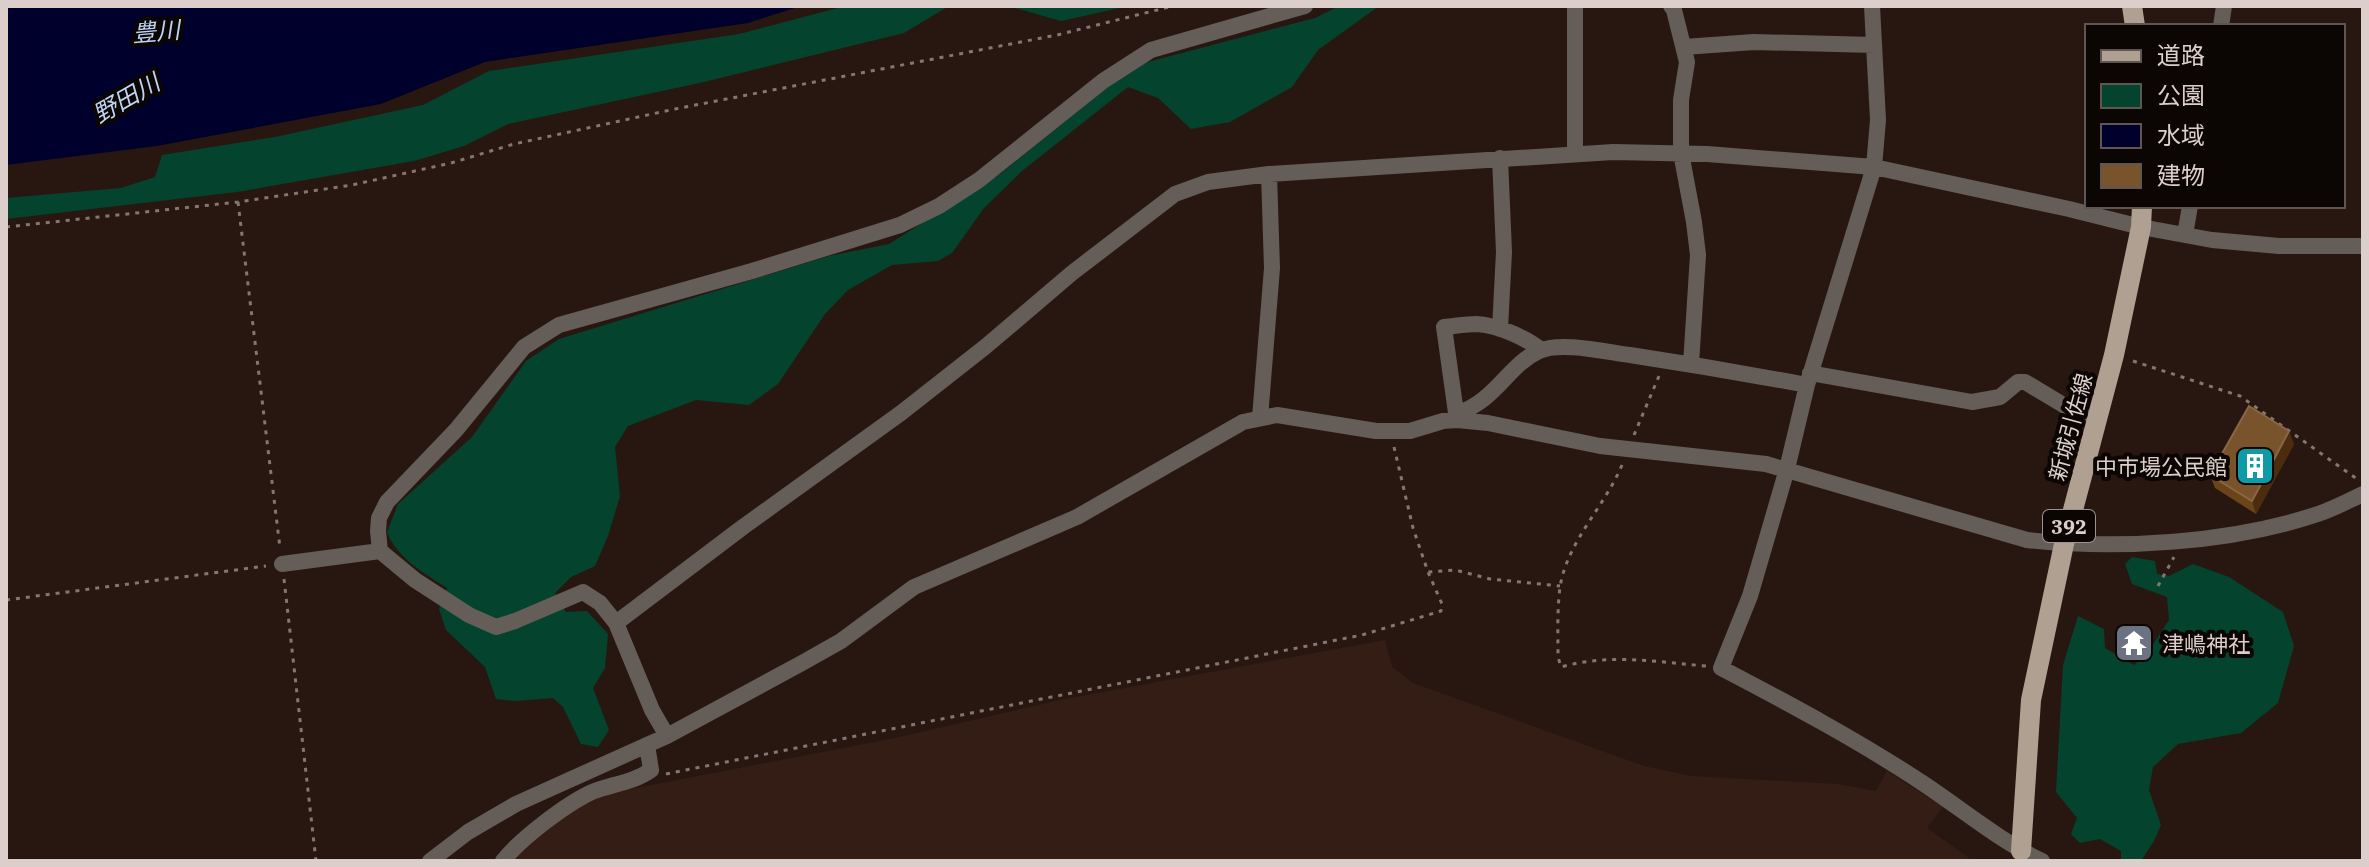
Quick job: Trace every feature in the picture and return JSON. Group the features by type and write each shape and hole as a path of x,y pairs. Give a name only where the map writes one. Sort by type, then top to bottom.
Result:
{"main road":[{"name":"新城引佐線","path":"2021,851 2031,700 2064,544 2114,355 2141,227 2142,208"}],"street":[{"path":"667,736 652,710 616,623 600,603 583,592 496,627 469,615 415,580 380,551 379,518 387,502 456,430 524,347 559,325 752,271 900,225 939,206 979,180 1103,81 1151,50 1305,6"},
{"path":"1575,6 1575,154"},
{"path":"1671,6 1687,62 1681,100 1681,153 1698,255 1691,364"},
{"path":"1872,6 1878,120 1874,167 1808,379 1787,469 1750,596 1721,668 1889,762 2021,851 2042,861"},
{"path":"1684,47 1754,42 1874,45"},
{"path":"616,623 901,413 1072,273 1175,194 1208,182 1269,174 1500,158 1613,152 1681,153 1874,167 2185,235 2279,246 2363,246"},
{"path":"1500,158 1504,252 1500,329"},
{"path":"1260,418 1272,277 1269,174"},
{"path":"2185,235 2190,208"},
{"path":"1456,417 1444,327 1478,324 1500,329 1541,350"},
{"path":"430,861 468,832 516,804 667,736 841,641 914,587 1077,517 1243,422 1277,415 1376,431 1410,431 1456,417 1470,409 1490,396 1527,359 1541,350 1555,348 1586,349 1972,402 2000,397 2018,382 2025,382 2080,415 2097,420"},
{"path":"1456,417 1628,450 1766,464 2027,540 2064,544 2183,540 2250,532 2319,513 2363,494"},
{"path":"282,564 380,551"},
{"path":"503,861 513,848 575,802 594,791 643,776 651,770 647,745"}],"path":[{"path":"6,227 238,202 352,185 451,163 514,144 675,109 1057,35 1173,6"},
{"path":"238,202 316,861"},
{"path":"2114,355 2240,396 2363,484"},
{"path":"1666,360 1615,481 1575,547 1560,586 1558,657 1561,667 1586,660 1614,658 1721,668"},
{"path":"651,770 666,774 687,771 1362,635 1441,611 1442,604 1413,528 1392,431"},
{"path":"2158,586 2183,540"},
{"path":"6,600 282,564"},
{"path":"1428,572 1455,570 1490,579 1560,586"}],"shaded area":[{"path":"1385,640 1392,667 1413,683 1644,766 1691,776 1837,784 1876,791 1887,771 1943,807 1927,828 1973,861 512,861 516,854 578,807 610,793 895,738 1065,699"}],"green space":[{"path":"845,6 949,6 904,33 704,82 508,124 464,146 414,161 237,192 6,219 6,198 121,188 155,177 162,155 275,137 423,105 489,71 739,34"},
{"path":"1008,6 1129,6 1061,21"},
{"path":"1339,6 1379,6 1318,50 1292,87 1230,122 1191,129 1158,98 1128,87 1022,171 984,208 952,253 938,261 892,265 848,290 825,314 778,384 749,405 696,400 628,426 615,447 620,496 595,566 571,577 555,593 566,612 587,611 608,634 605,668 593,688 609,730 598,747 581,744 563,707 553,698 496,699 485,667 446,630 439,609 447,588 404,557 387,532 398,504 472,437 526,361 559,339 829,256 889,244 1000,174 1140,64 1315,18"},
{"path":"2132,557 2155,561 2157,574 2169,576 2193,564 2229,577 2283,612 2294,646 2278,703 2241,733 2178,744 2153,767 2149,790 2161,825 2141,861 2121,861 2121,851 2100,839 2080,843 2071,834 2077,818 2056,792 2063,665 2078,616 2104,629 2105,648 2134,665 2148,652 2169,620 2167,597 2132,584 2125,564"}],"water":[{"path":"6,6 801,6 748,23 485,62 381,104 157,146 6,165"}],"building":[{"name":"中市場公民館","path":"2249,406 2289,431 2252,501 2210,475"}],"place":[{"name":"中市場公民館","path":"2255,466"},
{"name":"津嶋神社","path":"2134,643"}],"water label":[{"name":"豊川","path":"156,31"},
{"name":"野田川","path":"126,98"}]}
